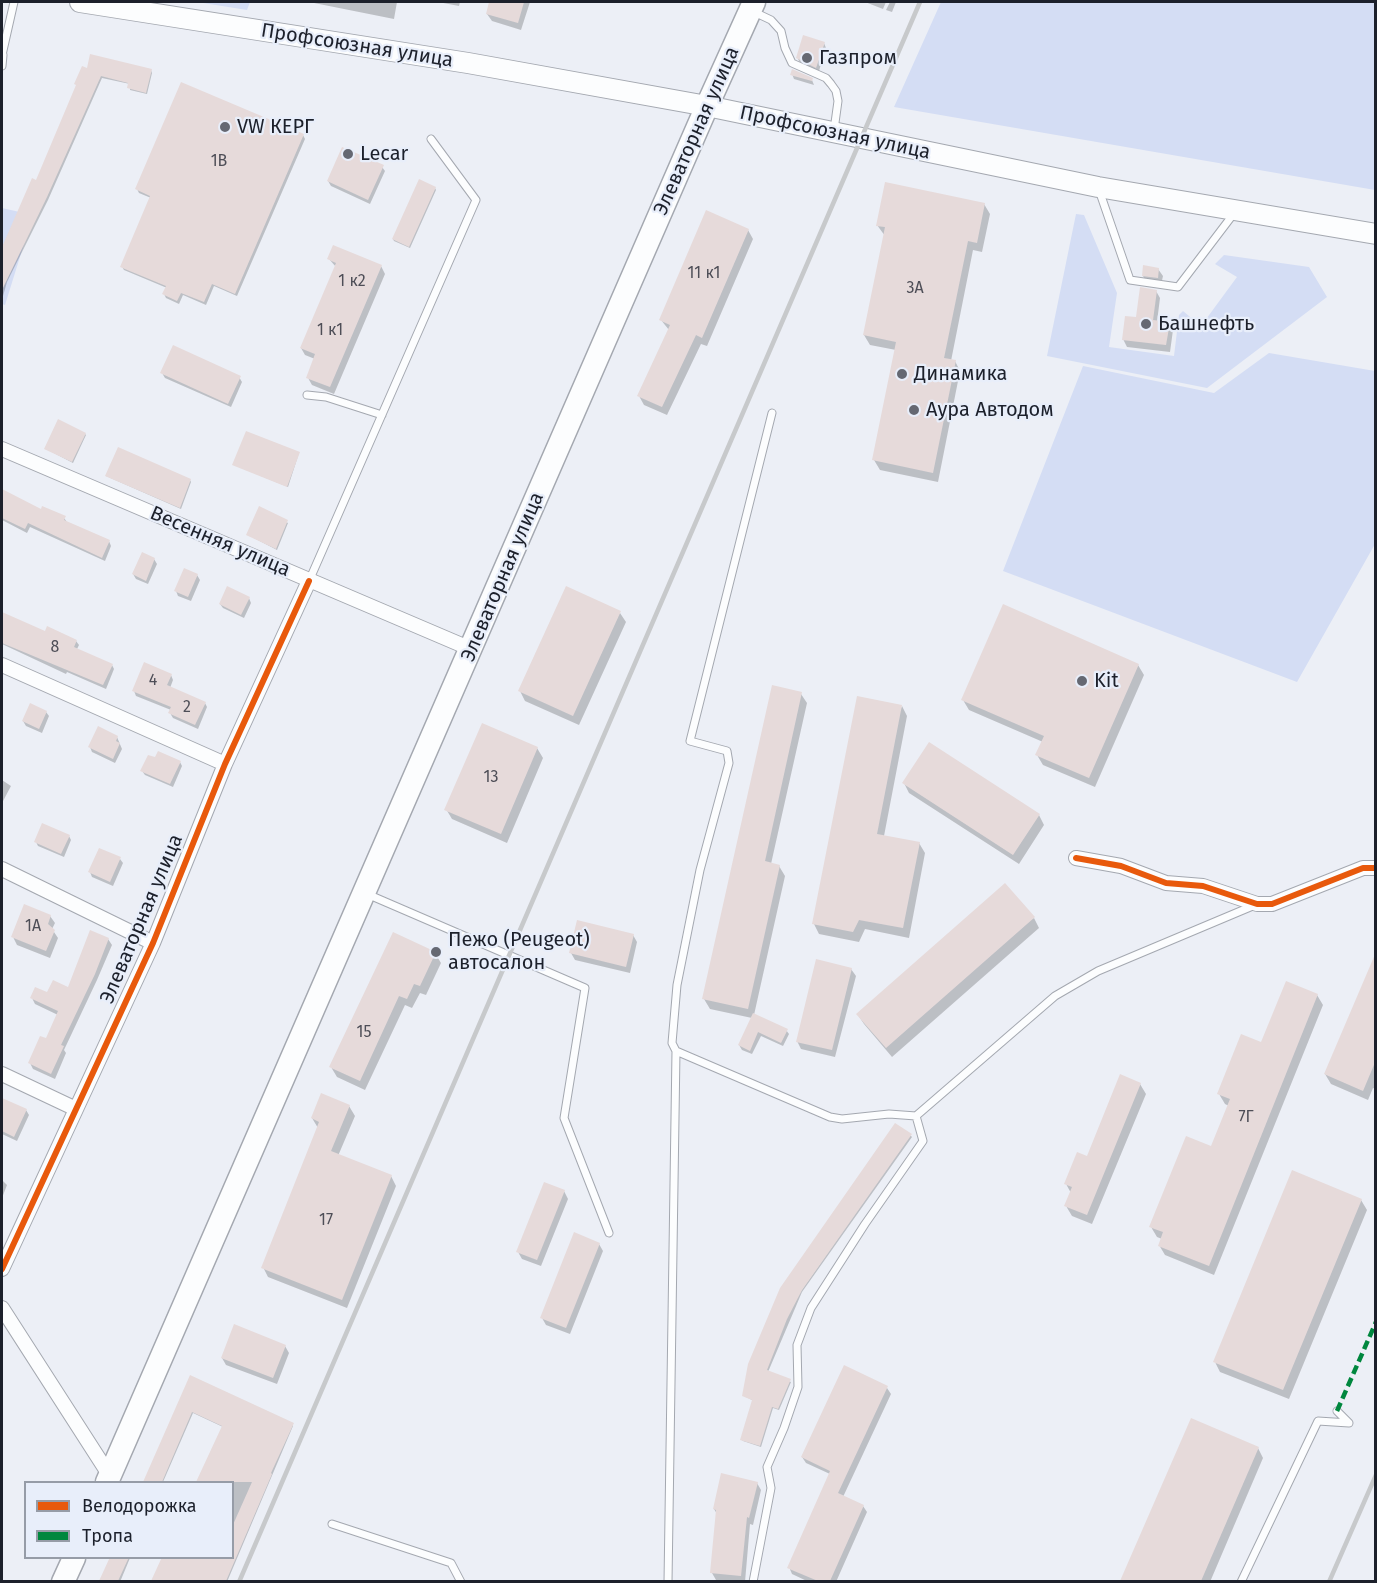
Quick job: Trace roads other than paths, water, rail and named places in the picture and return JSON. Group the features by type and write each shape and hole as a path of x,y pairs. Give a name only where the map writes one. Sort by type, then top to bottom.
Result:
{"main road":[{"name":"Профсоюзная улица","path":"80,2 468,63 707,106 1098,187 1376,234"},
{"name":"Элеваторная улица","path":"109,1479 752,6"},
{"path":"63,1581 73,1559"}],"street":[{"name":"Весенняя улица","path":"2,449 471,649"},
{"name":"Элеваторная улица","path":"2,1269 153,943 225,764 309,581"},
{"path":"2,665 225,764"},
{"path":"1076,858 1121,866 1166,883 1203,886 1257,904 1272,904 1363,868 1376,868"},
{"path":"2,869 153,943"},
{"path":"2,1074 76,1109"},
{"path":"2,1308 109,1479"}],"lane":[{"path":"2,66 2,55 14,2"},
{"path":"752,6 771,20 781,31 792,63 826,78 836,91 838,101 834,133"},
{"path":"309,581 476,200 431,139"},
{"path":"1098,187 1130,280 1178,287 1236,211"},
{"path":"308,395 326,397 382,415"},
{"path":"668,1581 676,1050 672,1043 677,985 700,870 729,763 727,751 690,741 772,413"},
{"path":"365,893 585,988 564,1118 609,1233"},
{"path":"676,1050 830,1117 842,1119 889,1114 916,1116 1055,996 1108,967 1257,904"},
{"path":"753,1581 771,1488 767,1467 798,1387 797,1345 811,1308 865,1224 923,1141 916,1116"},
{"path":"1241,1581 1318,1421 1349,1422 1337,1411"},
{"path":"332,1524 451,1563 461,1581"}],"railway":[{"path":"239,1582 920,2"},
{"path":"1329,1582 1376,1475"}],"place":[{"name":"Газпром","path":"807,58"},
{"name":"VW КЕРГ","path":"225,127"},
{"name":"Lecar","path":"348,154"},
{"name":"Башнефть","path":"1146,324"},
{"name":"Динамика","path":"902,374"},
{"name":"Аура Автодом","path":"914,410"},
{"name":"Kit","path":"1082,681"},
{"name":"Пежо (Peugeot) автосалон","path":"436,952"}]}
